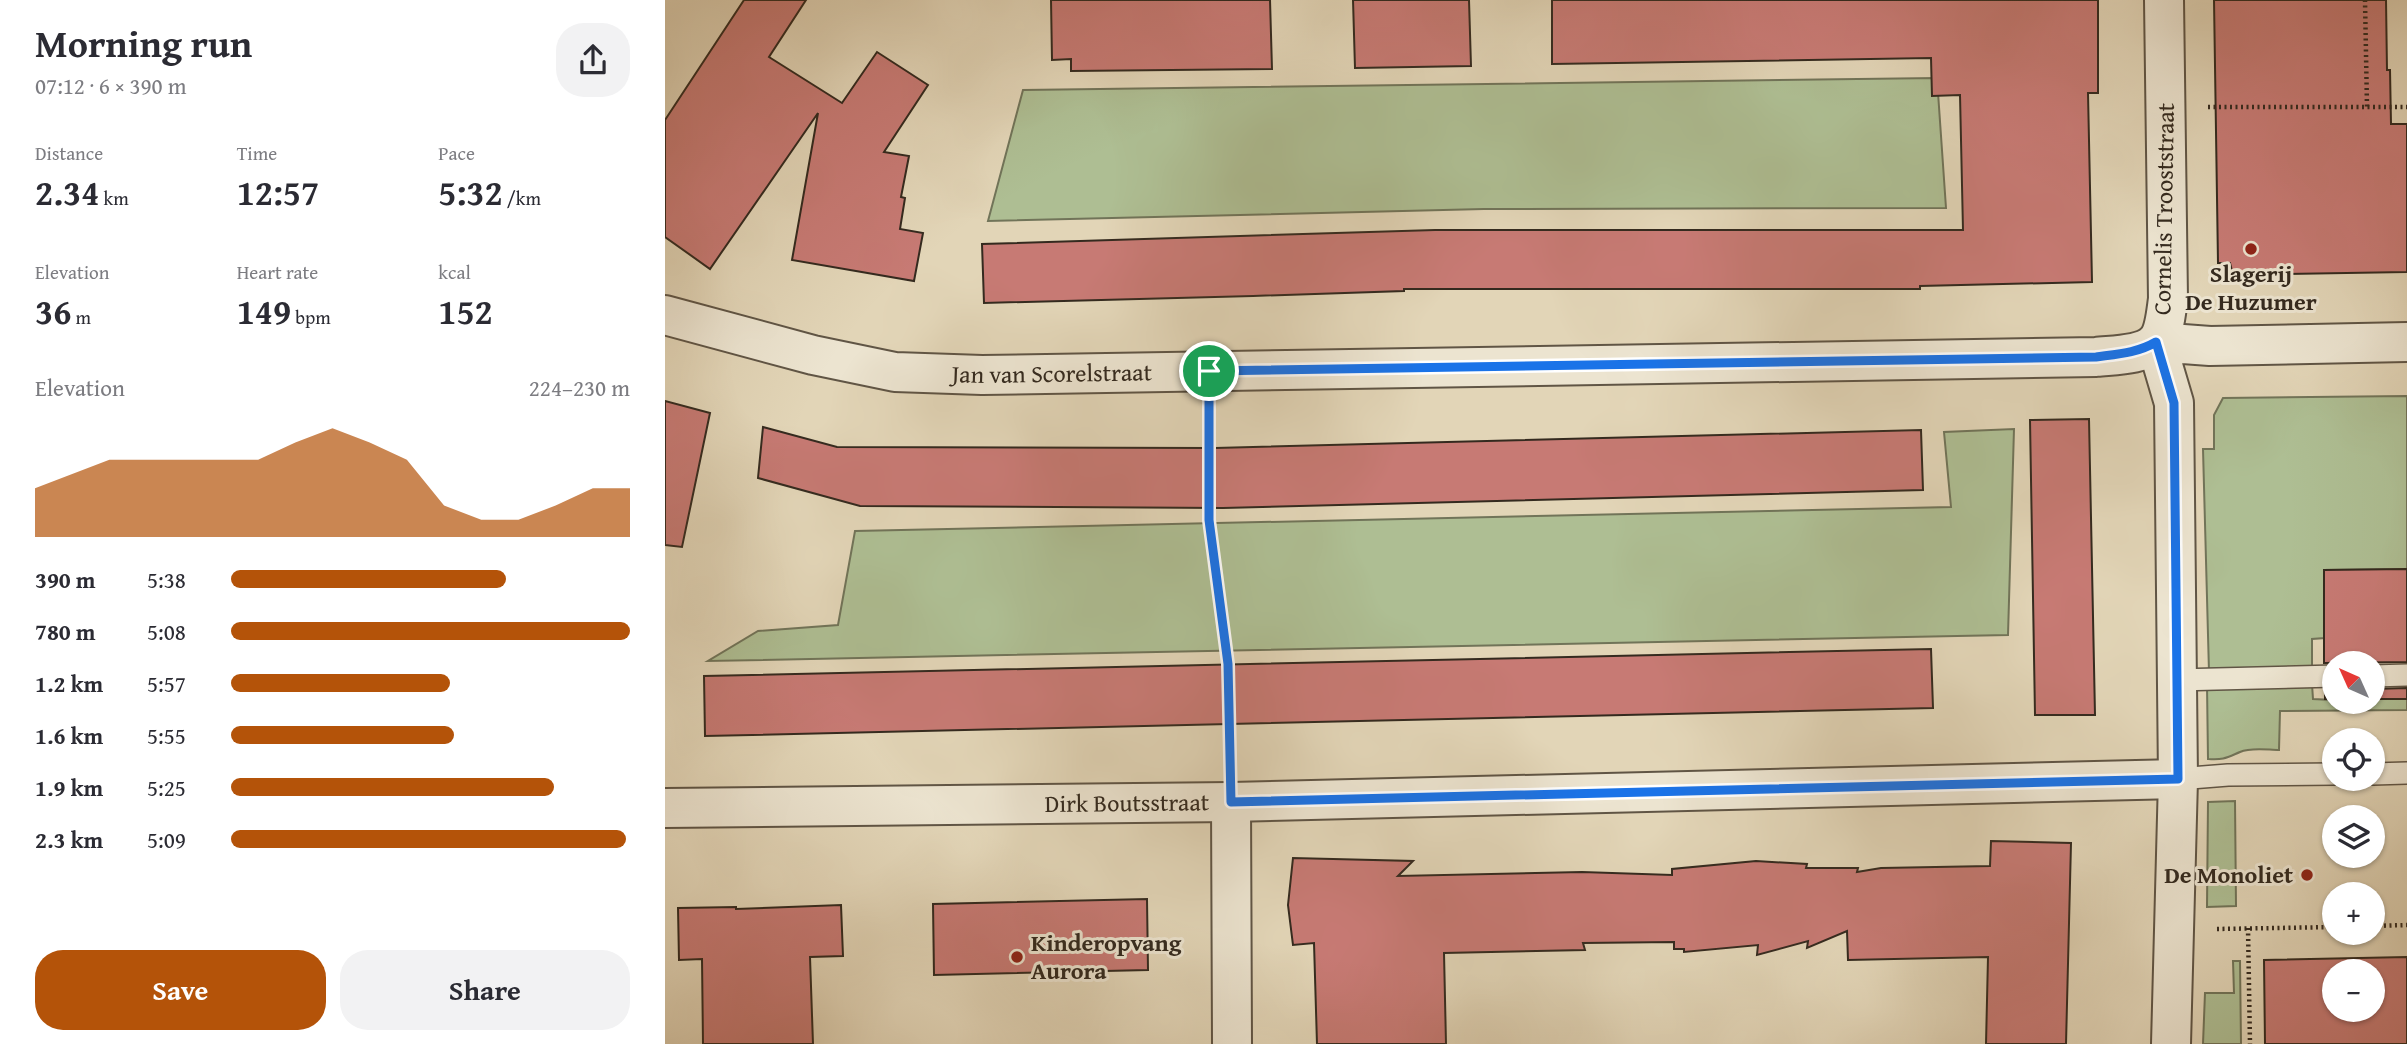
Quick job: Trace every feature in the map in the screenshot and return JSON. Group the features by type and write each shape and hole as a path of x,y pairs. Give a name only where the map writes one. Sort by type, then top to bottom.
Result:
{"street":[{"name":"Cornelis Trooststraat","path":"2164,0 2168,299 2156,342 2174,403 2178,779 2171,1044"},
{"name":"Jan van Scorelstraat","path":"665,315 813,355 895,372 982,375 2096,357 2128,353 2156,342 2210,345 2407,342"},
{"name":"Dirk Boutsstraat","path":"665,808 1231,802 2178,779"},
{"path":"1231,802 1232,1044"}],"lane":[{"path":"2385,676 2407,675"},
{"path":"2176,680 2322,676"},
{"path":"2385,774 2407,773"},
{"path":"2178,779 2228,775 2322,774"}],"path":[{"path":"2365,0 2367,107"},
{"path":"2166,108 2407,107"},
{"path":"1209,371 1209,520 1228,664 1231,802"},
{"path":"2385,926 2407,925"},
{"path":"2206,929 2322,927"},
{"path":"2248,928 2250,1044"}],"green space":[{"path":"1937,78 1946,208 1484,209 988,221 1023,90"},
{"path":"2407,396 2407,569 2324,570 2325,638 2312,639 2312,671 2209,672 2203,449 2214,449 2214,415 2223,398"},
{"path":"2014,429 2008,635 708,661 758,631 838,625 855,531 1951,507 1944,432"},
{"path":"2312,684 2313,699 2322,699 2322,711 2280,711 2279,750 2249,750 2225,758 2208,759 2207,685"},
{"path":"2385,699 2407,699 2407,710 2385,710"},
{"path":"2235,801 2236,906 2207,907 2208,802"},
{"path":"2233,961 2240,961 2241,1044 2203,1044 2205,993 2234,993"}],"building":[{"path":"744,0 806,0 769,57 842,103 877,52 928,85 884,152 909,156 901,197 905,198 900,229 923,233 914,281 792,260 818,113 710,269 665,237 665,120"},
{"path":"1051,0 1270,0 1272,69 1071,71 1071,59 1052,60"},
{"path":"1353,0 1469,0 1471,66 1355,68"},
{"path":"1552,0 2098,0 2098,93 2088,93 2092,282 1920,286 1920,289 1404,289 984,303 982,244 1435,230 1963,230 1960,95 1932,96 1931,58 1552,64"},
{"path":"2214,0 2386,0 2391,124 2407,124 2407,272 2233,275 2230,263 2218,263"},
{"path":"665,401 710,413 682,547 665,545"},
{"path":"2089,419 2095,715 2035,715 2030,420"},
{"path":"763,427 837,447 1215,448 1921,430 1923,490 1223,508 860,506 758,478"},
{"path":"2407,569 2407,662 2385,662 2385,651 2324,651 2324,570"},
{"path":"1931,649 1933,708 705,736 704,676"},
{"path":"2407,688 2407,699 2385,699 2385,689"},
{"path":"1991,841 2071,843 2066,1044 1986,1044 1988,957 1848,960 1847,931 1807,948 1808,941 1757,955 1758,945 1684,952 1684,949 1674,949 1674,942 1583,943 1585,950 1444,953 1446,1044 1317,1044 1314,943 1293,945 1288,905 1293,858 1413,861 1398,876 1582,872 1672,875 1672,869 1756,861 1807,864 1806,868 1858,868 1857,872 1881,868 1990,866"},
{"path":"1147,899 1148,970 934,975 933,904"},
{"path":"841,905 843,956 810,957 813,1044 703,1044 702,959 679,960 678,908"},
{"path":"2407,957 2407,1044 2265,1044 2264,960"}],"place":[{"name":"Slagerij De Huzumer","path":"2251,249"},
{"name":"De Monoliet","path":"2307,875"},
{"name":"Kinderopvang Aurora","path":"1017,957"}],"route":[{"path":"2156,342 2174,403 2178,779 1231,802 1228,664 1209,520 1209,371 2096,357 2128,353 2156,342"}]}
